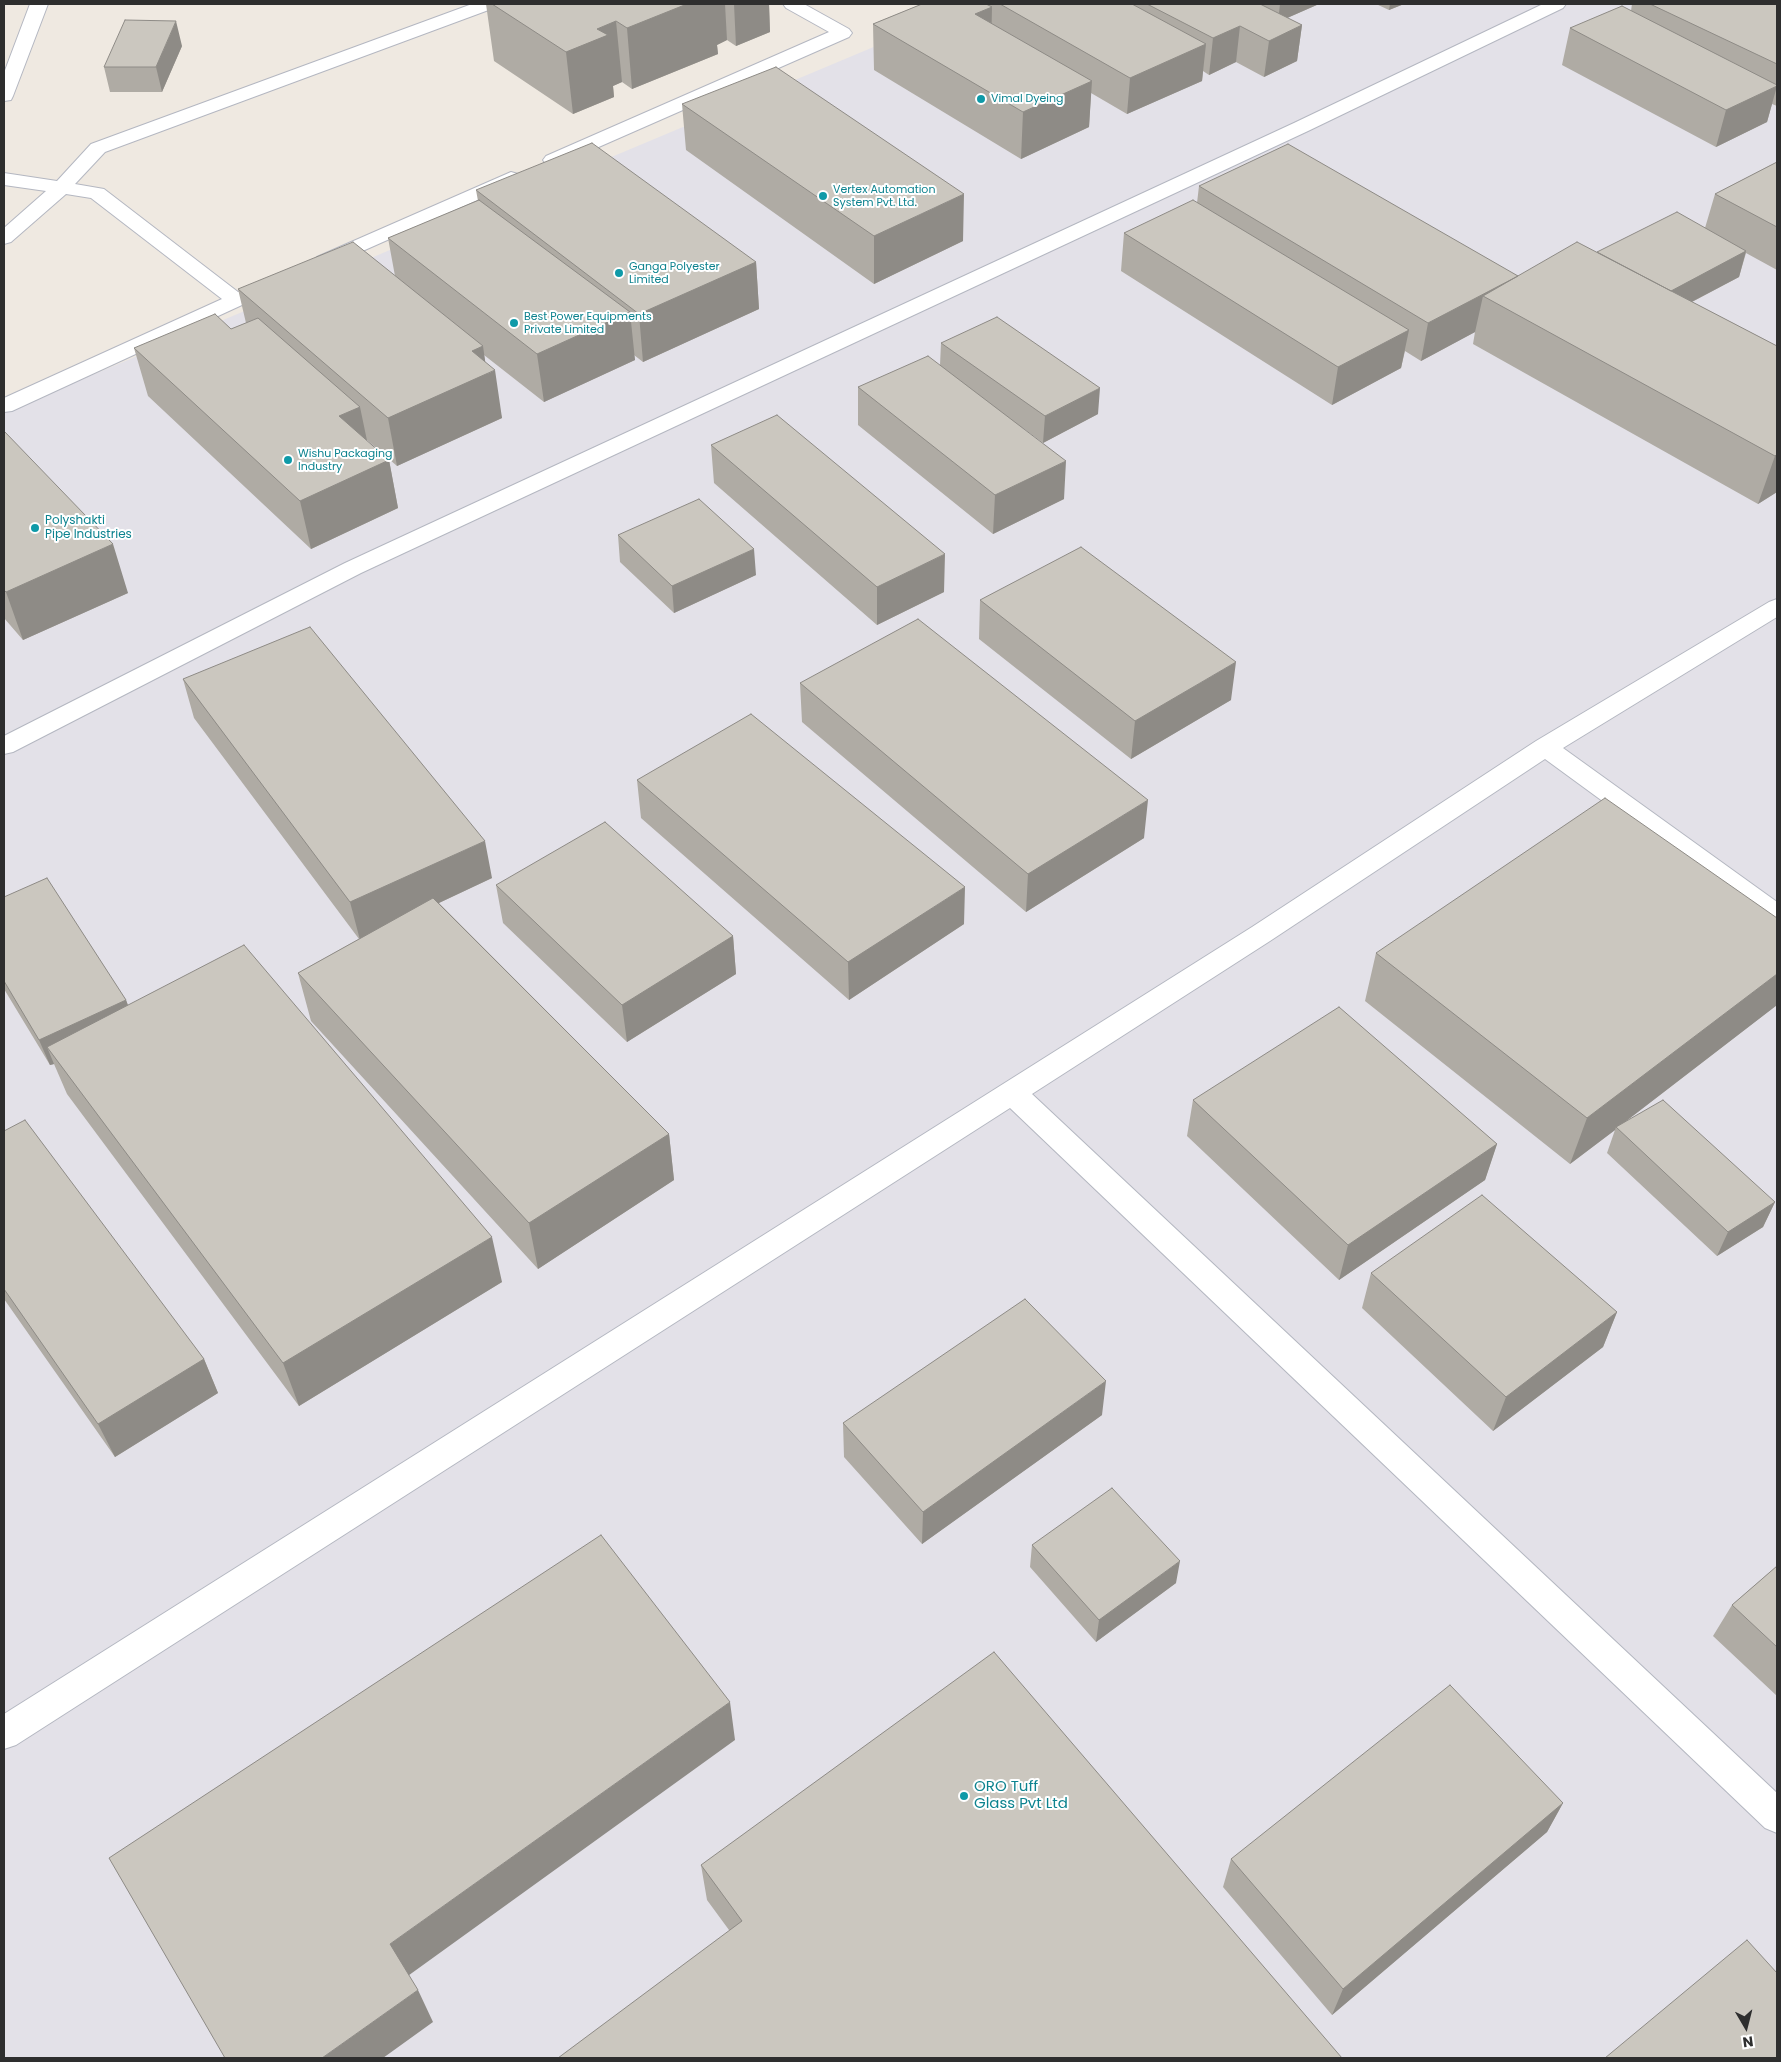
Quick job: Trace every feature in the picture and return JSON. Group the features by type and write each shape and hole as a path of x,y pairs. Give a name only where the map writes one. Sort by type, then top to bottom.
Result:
{"street":[{"path":"4,96 39,4"},
{"path":"4,238 61,188 98,148 488,4"},
{"path":"308,268 843,33 792,4"},
{"path":"4,746 353,568 1301,127 1557,4"},
{"path":"4,179 97,193 236,300"},
{"path":"4,406 290,276"},
{"path":"4,1732 1261,934 1545,747 1777,607"},
{"path":"1545,747 1777,915"},
{"path":"1012,1092 1777,1816"}],"shaded area":[{"path":"976,4 1777,4 1777,2058 4,2058 4,412"}],"building":[{"path":"492,4 687,4 627,28 616,21 597,29 608,35 566,52"},
{"path":"922,4 986,4 992,7 975,14 1092,81 1023,112 873,24"},
{"path":"1000,4 1132,4 1206,44 1130,78"},
{"path":"1147,4 1260,4 1302,25 1269,41 1240,26 1213,38"},
{"path":"1650,4 1777,4 1777,64"},
{"path":"1622,6 1777,86 1726,110 1570,28"},
{"path":"125,20 176,21 156,67 104,67"},
{"path":"776,67 964,194 874,236 682,104"},
{"path":"592,143 756,262 639,314 476,190"},
{"path":"1288,144 1518,276 1428,323 1199,186"},
{"path":"1777,162 1777,227 1715,194"},
{"path":"479,200 630,312 537,354 388,238"},
{"path":"1193,200 1409,330 1338,367 1124,233"},
{"path":"1677,212 1746,251 1671,291 1597,252"},
{"path":"353,242 483,346 472,351 495,370 388,418 238,289"},
{"path":"1577,242 1777,346 1777,454 1775,456 1483,296"},
{"path":"215,314 231,329 258,318 360,407 339,416 389,460 300,501 134,348"},
{"path":"997,317 1100,388 1045,416 941,343"},
{"path":"928,356 1066,461 995,495 858,387"},
{"path":"777,415 945,554 877,587 711,445"},
{"path":"4,431 113,544 6,592 4,590"},
{"path":"699,499 754,549 672,586 618,535"},
{"path":"1081,547 1236,662 1135,721 980,600"},
{"path":"918,619 1148,800 1028,874 800,683"},
{"path":"310,627 485,841 350,902 183,679"},
{"path":"751,714 965,887 848,962 637,780"},
{"path":"1605,798 1777,918 1777,974 1587,1118 1376,953"},
{"path":"605,822 733,936 622,1005 496,885"},
{"path":"47,878 126,1000 39,1040 4,981 4,897"},
{"path":"433,898 669,1134 529,1223 298,973"},
{"path":"244,945 492,1237 283,1363 47,1047"},
{"path":"1339,1007 1497,1144 1348,1245 1193,1100"},
{"path":"1663,1100 1775,1202 1728,1232 1616,1127"},
{"path":"25,1120 204,1359 98,1424 4,1289 4,1131"},
{"path":"1482,1195 1617,1312 1506,1397 1371,1273"},
{"path":"1025,1299 1106,1381 923,1512 843,1423"},
{"path":"1112,1488 1180,1561 1099,1620 1032,1545"},
{"path":"601,1535 730,1702 390,1944 418,1990 322,2058 225,2058 109,1858"},
{"path":"1777,1566 1777,1647 1732,1605"},
{"name":"ORO Tuff Glass Pvt Ltd","path":"994,1652 1342,2058 558,2058 742,1921 701,1865"},
{"path":"1450,1685 1563,1803 1343,1989 1231,1859"},
{"path":"1747,1940 1777,1973 1777,2058 1605,2058"}],"place":[{"name":"Vimal Dyeing","path":"981,99"},
{"name":"Vertex Automation System Pvt. Ltd.","path":"823,196"},
{"name":"Ganga Polyester Limited","path":"619,273"},
{"name":"Best Power Equipments Private Limited","path":"514,323"},
{"name":"Wishu Packaging Industry","path":"288,460"},
{"name":"Polyshakti Pipe Industries","path":"35,528"},
{"name":"ORO Tuff Glass Pvt Ltd","path":"964,1796"}]}
